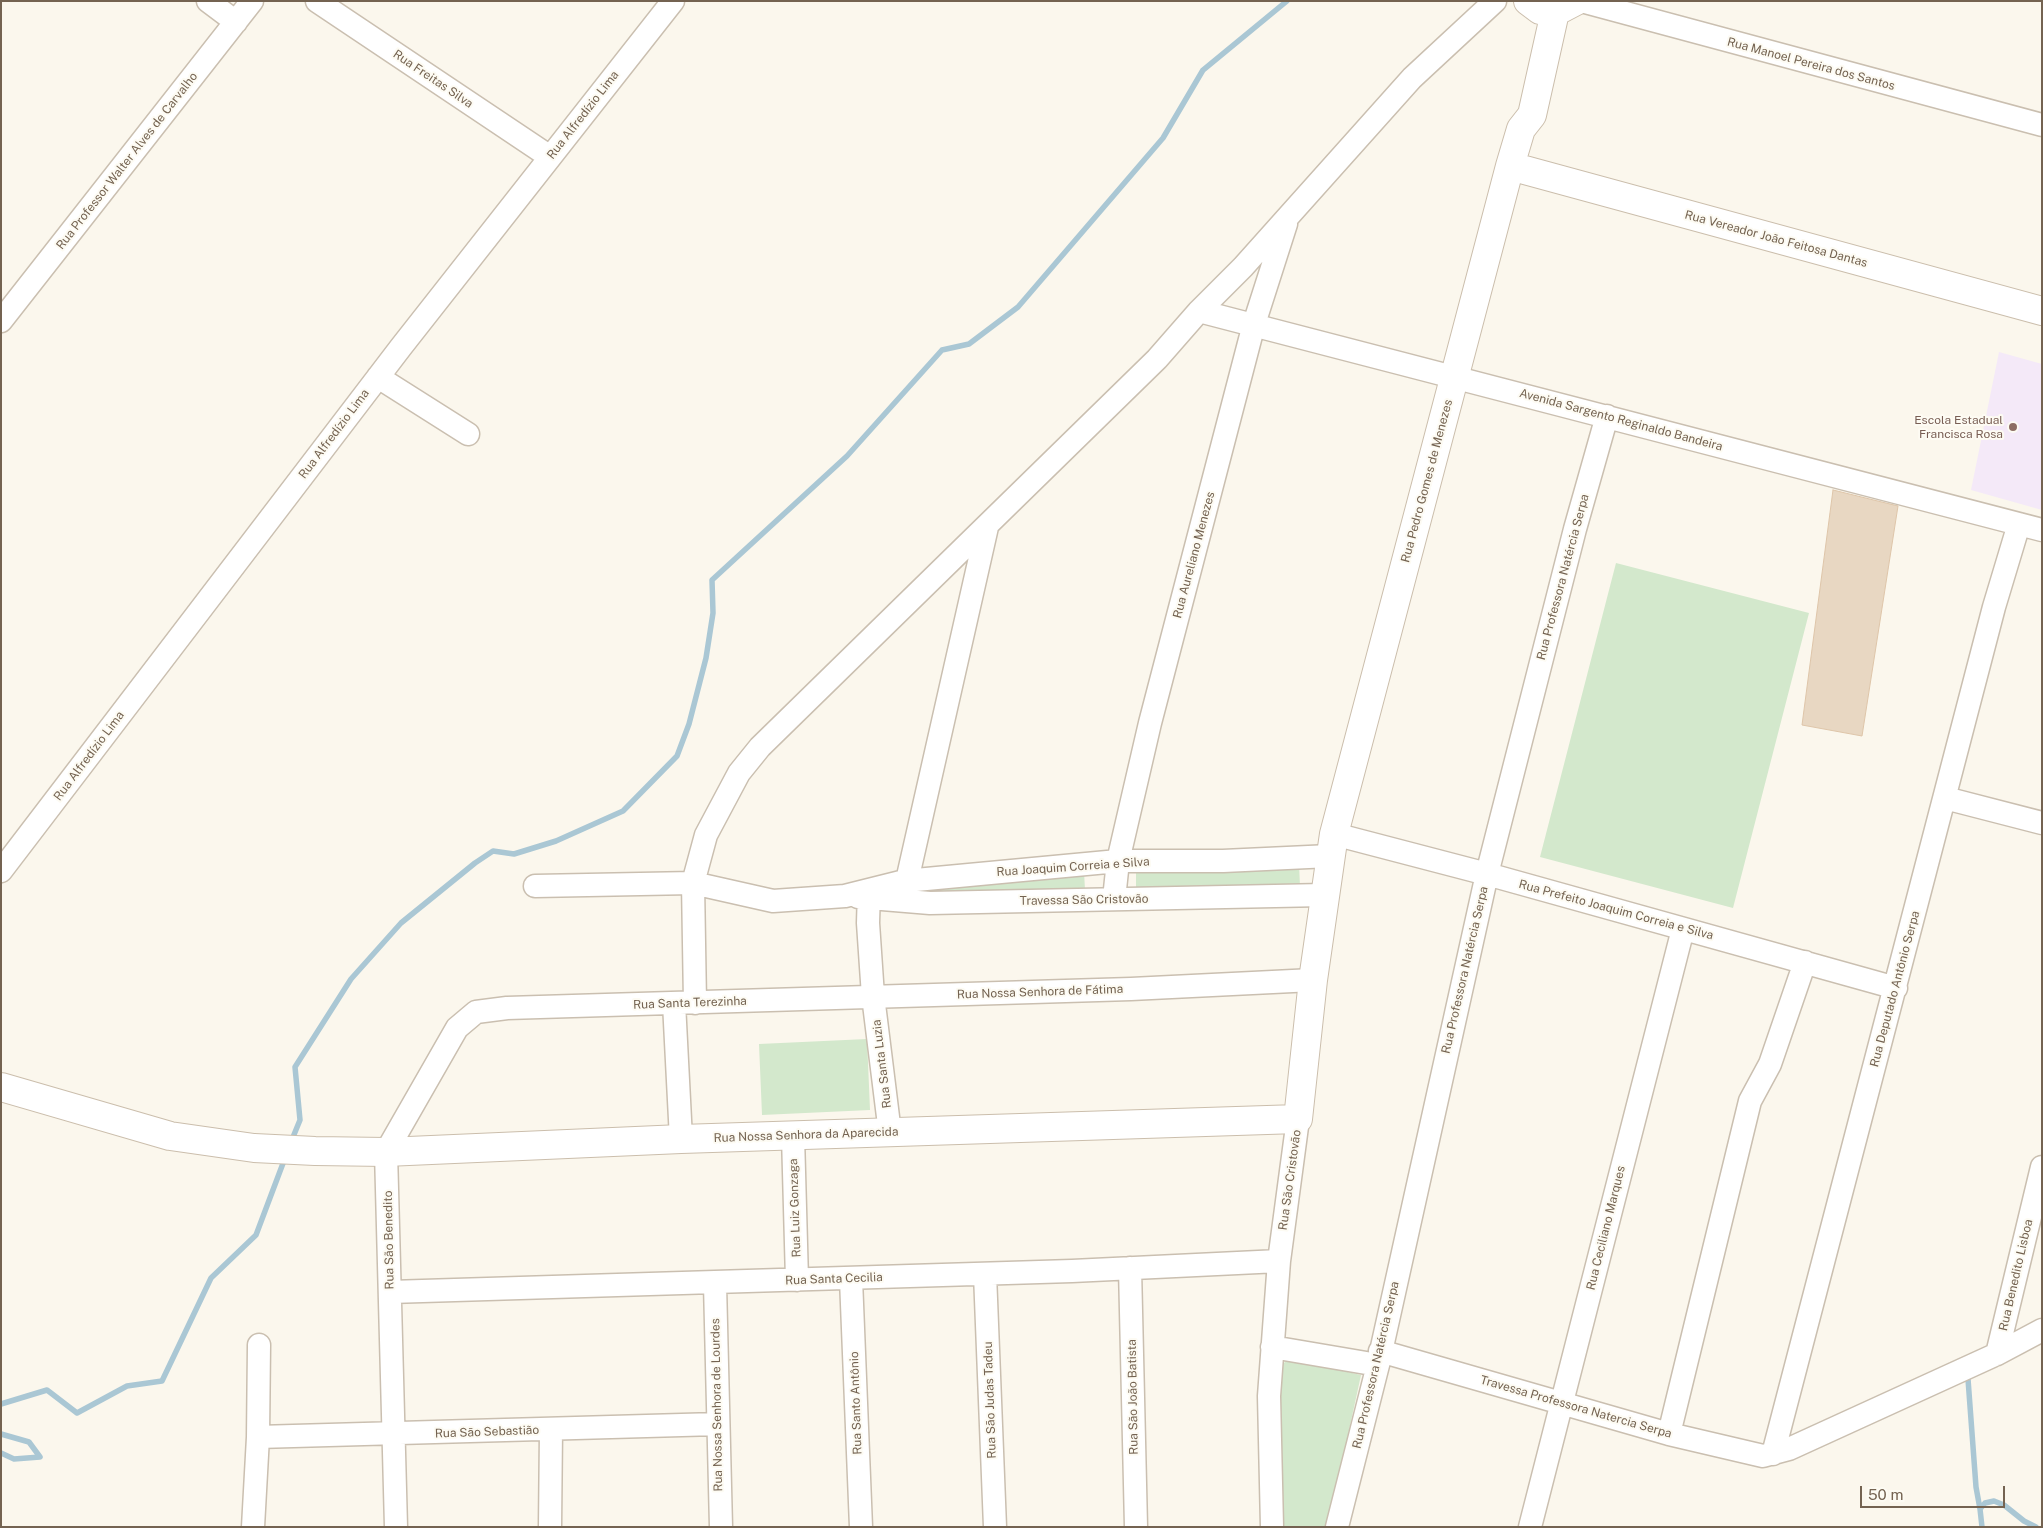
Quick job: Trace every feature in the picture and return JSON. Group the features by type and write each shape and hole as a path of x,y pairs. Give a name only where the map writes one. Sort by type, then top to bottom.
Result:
{"street":[{"path":"208,1 236,22"},
{"name":"Rua Professor Walter Alves de Carvalho","path":"1,321 252,1"},
{"name":"Rua Freitas Silva","path":"316,1 550,157"},
{"name":"Rua Alfredízio Lima","path":"1,871 378,377 673,1"},
{"path":"681,1139 684,1003 693,883 706,835 739,773 760,748 1157,358 1199,311 1243,267 1412,78 1495,1"},
{"name":"Rua Manoel Pereira dos Santos","path":"1581,1 2042,124"},
{"name":"Rua Pedro Gomes de Menezes","path":"1332,845 1510,166 1522,129 1532,115 1549,6"},
{"name":"Rua Vereador João Feitosa Dantas","path":"1510,166 2042,312"},
{"name":"Rua Aureliano Menezes","path":"1114,899 1118,861 1150,723 1254,324 1290,214"},
{"name":"Avenida Sargento Reginaldo Bandeira","path":"1199,311 2042,530"},
{"path":"378,377 468,434"},
{"name":"Rua Professora Natércia Serpa","path":"1338,1527 1379,1358 1486,874 1575,529 1607,416"},
{"name":"Rua Deputado Antônio Serpa","path":"1773,1454 1994,608 2019,524"},
{"path":"903,903 905,881 987,527"},
{"path":"1945,798 2042,823"},
{"name":"Rua Joaquim Correia e Silva","path":"905,881 1118,861 1223,861 1332,845"},
{"name":"Rua Prefeito Joaquim Correia e Silva","path":"1332,845 1486,874 1896,988"},
{"name":"Rua São Cristovão","path":"1272,1527 1269,1396 1279,1262 1298,1119 1313,980 1332,845"},
{"name":"Travessa São Cristovão","path":"535,886 693,883 773,901 869,894 905,881"},
{"path":"869,894 868,923 873,996"},
{"name":"Travessa São Cristovão","path":"869,894 903,903 1324,895"},
{"name":"Rua Ceciliano Marques","path":"1530,1527 1683,929"},
{"path":"1669,1434 1750,1101 1770,1064 1805,962"},
{"name":"Rua Nossa Senhora de Fátima","path":"873,996 1131,989 1313,980"},
{"name":"Rua Santa Terezinha","path":"386,1152 457,1028 476,1012 507,1008 873,996"},
{"name":"Rua Santa Luzia","path":"873,996 890,1133"},
{"name":"Rua Nossa Senhora da Aparecida","path":"1,1087 170,1136 254,1148 315,1151 386,1152 681,1139 1298,1119"},
{"name":"Rua Luiz Gonzaga","path":"793,1136 797,1280"},
{"name":"Rua São Benedito","path":"386,1152 396,1527"},
{"name":"Rua Benedito Lisboa","path":"1997,1354 2042,1167"},
{"name":"Rua Santa Cecilia","path":"390,1292 715,1284 1279,1262"},
{"name":"Rua São João Batista","path":"1130,1268 1136,1527"},
{"name":"Rua São Judas Tadeu","path":"985,1274 995,1527"},
{"name":"Rua Santo Antônio","path":"851,1279 861,1527"},
{"name":"Rua Nossa Senhora de Lourdes","path":"715,1284 721,1527"},
{"path":"1773,1454 1789,1450 1997,1354 2042,1330"},
{"path":"253,1527 258,1438 259,1346"},
{"name":"Travessa Professora Natercia Serpa","path":"1272,1347 1379,1358 1561,1403 1669,1434 1763,1456 1773,1454"},
{"name":"Rua São Sebastião","path":"258,1438 717,1424"},
{"path":"550,1527 551,1430"}],"shaded area":[{"name":"Escola Estadual Francisca Rosa","path":"1999,352 2042,364 2042,510 1971,490"}],"green space":[{"path":"1616,563 1809,613 1733,908 1540,857"},
{"path":"1299,864 1300,886 1136,887 1136,865"},
{"path":"1084,871 1085,890 927,900 926,881"},
{"path":"867,1039 870,1110 762,1115 759,1044"},
{"path":"1290,1359 1361,1375 1328,1527 1278,1527 1274,1369"}],"building":[{"path":"1833,490 1898,506 1862,736 1802,725"}],"waterway":[{"path":"291,1142 300,1120 295,1067 351,979 401,923 475,863 493,851 514,854 556,841 623,811 677,756 689,724 706,658 713,613 712,580 847,456 942,350 969,344 1018,307 1163,138 1203,70 1287,1"},
{"path":"1,1404 47,1390 77,1413 127,1386 162,1381 211,1278 256,1235 285,1158"},
{"path":"1968,1379 1976,1487 1980,1509"},
{"path":"1,1434 29,1442 40,1457 14,1459 1,1453"},
{"path":"1982,1527 1980,1509 1985,1503 1994,1501 2004,1505 2024,1521 2036,1527"}],"place":[{"name":"Escola Estadual Francisca Rosa","path":"2013,427"}]}
